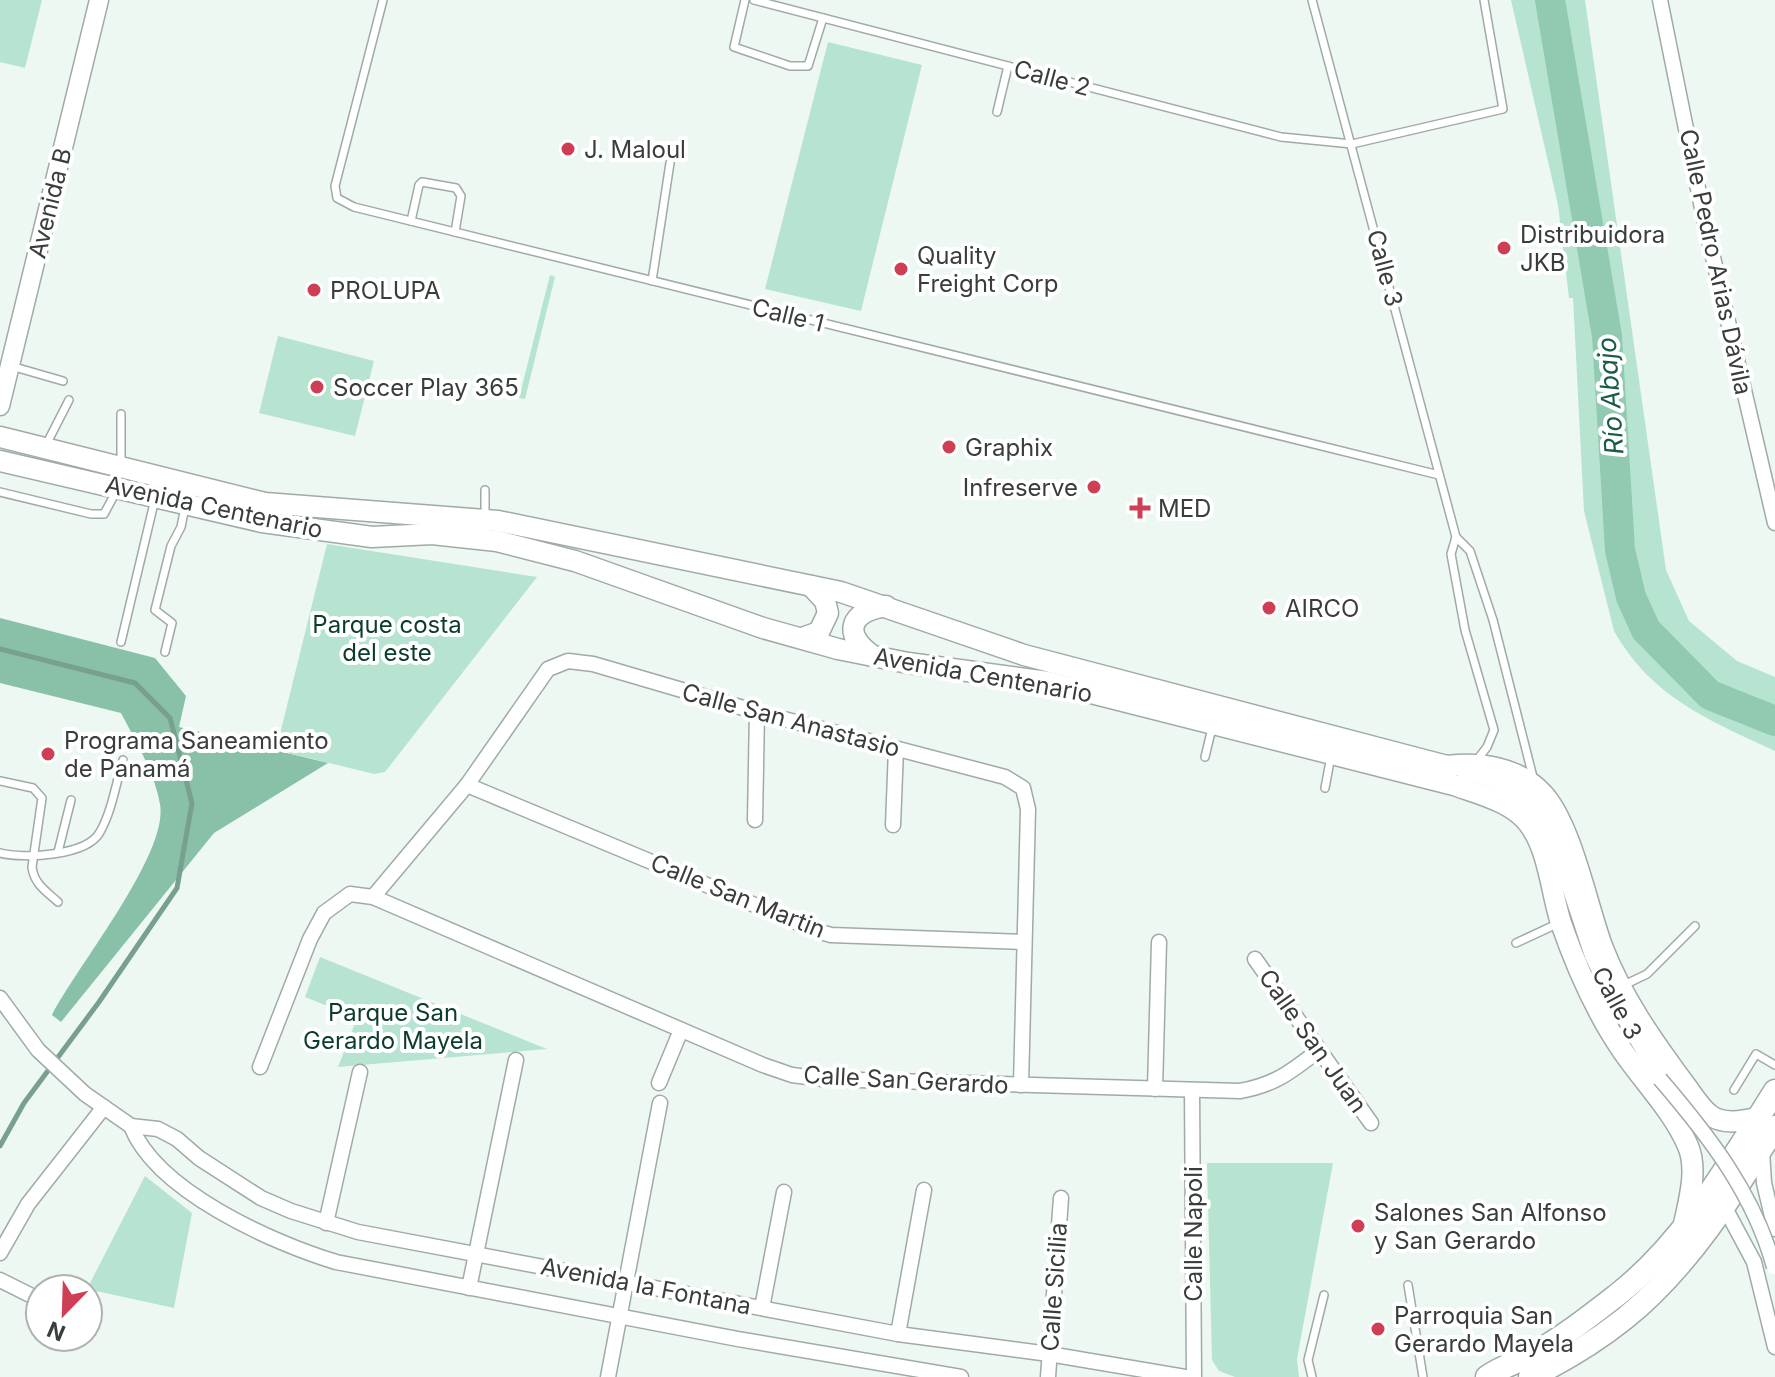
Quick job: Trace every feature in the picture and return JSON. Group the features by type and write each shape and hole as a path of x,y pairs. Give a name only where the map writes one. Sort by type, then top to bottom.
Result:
{"main road":[{"name":"Avenida Centenario","path":"0,437 265,503 485,520 811,586 886,606 1024,655 1332,753 1454,785 1494,800 1520,814 1532,829 1577,966 1620,1048 1672,1119 1688,1147 1691,1186 1684,1224"},
{"path":"0,444 7,453 37,470"},
{"name":"Avenida Centenario","path":"0,461 262,522 372,537 432,534 497,541 575,561 733,618 874,656 1048,682 1215,714 1447,766 1473,764 1504,770 1536,787 1554,807 1598,914 1603,946 1621,986 1662,1053 1710,1115"},
{"path":"802,638 819,632 828,613 825,601 811,586"},
{"path":"874,656 859,646 853,628 859,614 886,606"},
{"path":"1530,1377 1590,1344 1626,1318 1668,1276 1724,1206 1763,1147 1775,1091"},
{"path":"1688,1147 1697,1149 1712,1140 1716,1132 1710,1115"},
{"path":"1710,1115 1732,1122 1766,1123"},
{"path":"1467,1377 1476,1373 1490,1375 1546,1347 1621,1293 1658,1258 1766,1123"}],"street":[{"name":"Avenida B","path":"0,406 99,0"},
{"name":"Calle Pedro Arias Dávila","path":"1660,0 1705,223 1775,523"},
{"name":"Calle San Anastasio","path":"373,897 467,785 548,669 568,661 593,664 757,712 1005,777 1023,788 1028,809 1021,1085"},
{"path":"755,820 757,712"},
{"path":"893,825 896,749"},
{"name":"Calle 3","path":"1447,766 1515,790 1538,809 1548,823 1592,956 1611,996 1660,1079 1726,1162 1759,1221 1775,1269"},
{"name":"Calle San Martin","path":"467,785 831,935 1024,942"},
{"path":"260,1067 310,939 324,913 350,894 373,897"},
{"name":"Calle San Gerardo","path":"373,897 792,1075 823,1079 1240,1091 1262,1087 1283,1078 1319,1050"},
{"path":"1155,1089 1159,942"},
{"name":"Calle San Juan","path":"1255,959 1371,1123"},
{"name":"Avenida la Fontana","path":"0,998 38,1050 85,1094 131,1126 158,1129 261,1198 326,1223 898,1334 1049,1354 1185,1377"},
{"path":"659,1083 681,1030"},
{"path":"469,1288 516,1060"},
{"path":"326,1223 360,1072"},
{"name":"Calle Napoli","path":"1192,1090 1194,1377"},
{"path":"608,1377 660,1103"},
{"path":"0,1253 28,1204 104,1107"},
{"name":"Avenida la Fontana","path":"131,1126 137,1142 152,1161 182,1186 265,1236 336,1262 619,1317 961,1377"},
{"path":"1763,1147 1764,1183 1775,1229"},
{"path":"898,1334 924,1190"},
{"path":"762,1308 784,1192"},
{"name":"Calle Sicilia","path":"1048,1377 1061,1198"},
{"path":"1724,1206 1754,1262 1775,1347"},
{"path":"0,1280 24,1292"}],"lane":[{"name":"Calle 1","path":"383,0 335,186 337,198 354,207 1439,475"},
{"path":"745,0 734,47 790,66 808,66 823,18"},
{"name":"Calle 2","path":"754,0 1281,137 1352,144 1503,109 1484,0"},
{"name":"Calle 3","path":"1312,0 1456,537 1470,551 1493,620 1536,787"},
{"path":"997,112 1008,66"},
{"path":"652,281 670,163"},
{"path":"411,221 422,182 456,188 461,196 455,232"},
{"path":"10,366 63,381"},
{"path":"44,448 69,400"},
{"path":"121,414 121,467"},
{"path":"0,492 91,514 104,514 117,489"},
{"path":"485,490 485,520"},
{"path":"121,642 155,497"},
{"path":"165,652 172,623 155,610 171,546 181,527 185,504"},
{"name":"Calle 3","path":"1456,537 1451,554 1462,615 1494,730 1487,747 1473,764"},
{"path":"1205,757 1215,714"},
{"path":"1325,788 1332,753"},
{"path":"0,853 34,857 81,847 99,834 123,760"},
{"path":"0,781 33,788 42,798 32,867 36,882 58,902"},
{"path":"58,852 71,800"},
{"path":"1516,943 1561,922"},
{"path":"1621,986 1647,974 1695,926"},
{"path":"1734,1090 1756,1054 1775,1065"},
{"path":"1408,1285 1423,1377"},
{"path":"1312,1377 1308,1360 1324,1295"}],"green space":[{"path":"0,0 42,0 25,68 0,62"},
{"path":"1511,0 1585,0 1666,570 1689,621 1737,661 1775,677 1775,751 1705,717 1664,690 1629,654 1614,631 1584,511 1573,298 1569,298 1558,205"},
{"path":"828,42 922,65 861,311 765,289"},
{"path":"550,275 555,277 525,399 519,398"},
{"name":"Soccer Play 365","path":"278,336 374,361 355,436 259,413"},
{"name":"Parque costa del este","path":"327,544 537,577 385,772 374,774 276,750"},
{"path":"0,618 155,658 186,696 179,727 328,763 214,833 61,1022 52,1015 136,880 159,825 160,804 149,768 121,713 0,683"},
{"name":"Parque San Gerardo Mayela","path":"320,957 547,1049 338,1067 357,1018 305,997"},
{"path":"1207,1163 1333,1163 1297,1359 1299,1377 1235,1377 1219,1371 1212,1360"},
{"path":"145,1176 192,1213 174,1308 104,1293 104,1273 95,1273"}],"waterway":[{"name":"Río Abajo","path":"1550,0 1607,336 1620,550 1631,597 1646,630 1710,695 1775,721"},
{"path":"0,649 135,683 170,718 192,803 177,888 99,1002 24,1103 0,1146"}],"place":[{"name":"J. Maloul","path":"568,149"},
{"name":"Distribuidora JKB","path":"1504,248"},
{"name":"Quality Freight Corp","path":"901,269"},
{"name":"PROLUPA","path":"314,290"},
{"name":"Soccer Play 365","path":"317,387"},
{"name":"Graphix","path":"949,447"},
{"name":"Infreserve","path":"1094,487"},
{"name":"MED","path":"1140,508"},
{"name":"AIRCO","path":"1269,608"},
{"name":"Programa Saneamiento de Panamá","path":"48,754"},
{"name":"Salones San Alfonso y San Gerardo","path":"1358,1226"},
{"name":"Parroquia San Gerardo Mayela","path":"1378,1329"}]}
